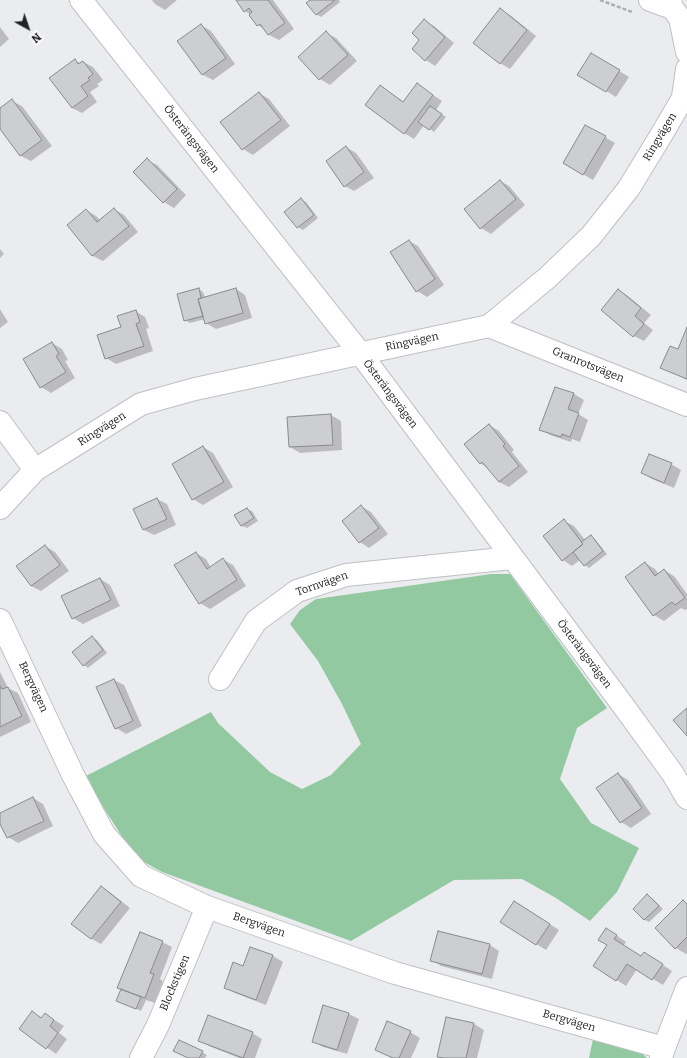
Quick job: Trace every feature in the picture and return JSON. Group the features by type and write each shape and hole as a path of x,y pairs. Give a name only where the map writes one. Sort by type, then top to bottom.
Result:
{"street":[{"name":"Österängsvägen","path":"81,0 360,353 669,768 687,798"},
{"path":"650,0 677,12 687,52"},
{"name":"Ringvägen","path":"0,508 36,470 141,404 195,389 488,326 547,278 591,236 629,188 664,132 685,94 687,69"},
{"name":"Granrotsvägen","path":"488,326 687,405"},
{"path":"0,422 36,470"},
{"name":"Tornvägen","path":"220,679 256,621 297,591 346,575 512,558"},
{"name":"Bergvägen","path":"0,620 104,834 141,876 207,907 395,972 662,1053"},
{"name":"Blockstigen","path":"141,1058 158,1025 207,907"},
{"path":"662,1053 687,988"}],"green space":[{"path":"491,574 510,574 607,708 577,728 560,779 591,823 639,848 617,892 590,921 556,898 522,879 454,880 351,941 162,872 135,857 84,777 211,712 218,723 270,772 302,789 331,775 361,744 342,704 318,661 290,624 300,610 316,599"},
{"path":"593,1039 637,1049 647,1058 589,1058"}],"building":[{"path":"236,0 268,0 285,23 268,35 260,24 257,26 249,15 252,12 249,8 244,12"},
{"path":"310,0 335,0 316,15 306,3"},
{"path":"500,8 527,30 500,64 473,43"},
{"path":"424,19 445,37 425,61 412,49 419,40 412,33"},
{"path":"201,24 226,58 202,75 177,41"},
{"path":"326,31 348,55 319,80 298,57"},
{"path":"591,53 620,70 606,92 577,75"},
{"path":"75,59 78,64 83,61 93,74 88,78 90,80 81,86 88,96 72,108 49,78"},
{"path":"417,83 433,95 404,134 365,105 380,85 403,102"},
{"path":"259,92 281,120 242,150 220,122"},
{"path":"12,99 42,140 20,156 0,129 0,108"},
{"path":"430,106 442,114 429,130 418,122"},
{"path":"585,125 606,136 583,175 563,163"},
{"path":"346,146 364,172 344,187 326,161"},
{"path":"147,158 177,189 163,203 133,172"},
{"path":"500,180 516,199 480,229 464,209"},
{"path":"301,198 314,215 297,228 284,212"},
{"path":"114,208 129,226 92,256 67,225 86,209 97,222"},
{"path":"409,240 435,279 416,292 390,252"},
{"path":"199,288 201,298 198,299 203,316 184,321 177,294"},
{"path":"236,288 243,313 205,324 198,299"},
{"path":"618,289 641,308 635,316 644,324 633,337 601,310"},
{"path":"136,310 140,322 136,324 144,346 105,359 97,335 121,327 117,316"},
{"path":"687,327 687,379 660,368 670,346 678,349"},
{"path":"52,342 59,354 56,356 66,372 40,388 23,359"},
{"path":"555,387 574,393 568,409 579,413 570,437 562,434 561,437 539,430"},
{"path":"331,414 333,445 289,447 287,417"},
{"path":"489,424 505,444 503,446 519,466 499,482 482,462 480,464 464,444"},
{"path":"203,446 224,482 192,500 172,464"},
{"path":"649,454 672,463 664,483 641,473"},
{"path":"157,498 167,519 143,530 133,509"},
{"path":"361,505 379,528 359,543 342,521"},
{"path":"247,508 254,518 241,526 234,515"},
{"path":"564,519 583,544 562,561 543,536"},
{"path":"591,535 603,551 584,566 573,552 583,544 581,542"},
{"path":"45,545 60,565 31,586 16,566"},
{"path":"196,552 207,569 223,558 237,580 199,604 174,565"},
{"path":"645,562 655,576 664,569 685,598 675,605 672,602 653,616 625,577"},
{"path":"100,578 111,600 72,619 61,596"},
{"path":"92,636 103,650 83,666 72,652"},
{"path":"114,679 133,721 115,729 96,687"},
{"path":"0,686 2,689 8,687 22,716 0,727"},
{"path":"687,708 687,736 673,720"},
{"path":"618,773 642,808 620,823 596,788"},
{"path":"33,797 44,821 7,838 0,824 0,813"},
{"path":"101,886 121,902 91,939 71,924"},
{"path":"647,894 659,906 644,920 633,909"},
{"path":"683,900 687,904 687,937 675,949 655,928"},
{"path":"514,901 550,924 536,945 500,922"},
{"path":"606,928 617,935 614,939 641,956 644,952 663,964 652,980 627,964 616,981 593,966 607,945 598,940"},
{"path":"438,931 490,944 482,974 430,961"},
{"path":"140,932 163,941 150,973 154,974 145,998 117,988"},
{"path":"250,947 273,955 256,1000 224,988 233,962 243,966"},
{"path":"121,989 141,997 136,1009 116,1001"},
{"path":"323,1005 349,1013 337,1050 312,1042"},
{"path":"32,1011 41,1018 45,1013 54,1020 50,1026 58,1033 46,1049 19,1029"},
{"path":"208,1015 253,1032 243,1058 198,1041"},
{"path":"446,1017 474,1023 466,1058 437,1057"},
{"path":"387,1021 411,1031 399,1058 393,1058 375,1050"},
{"path":"179,1040 203,1051 199,1058 188,1058 173,1051"}]}
